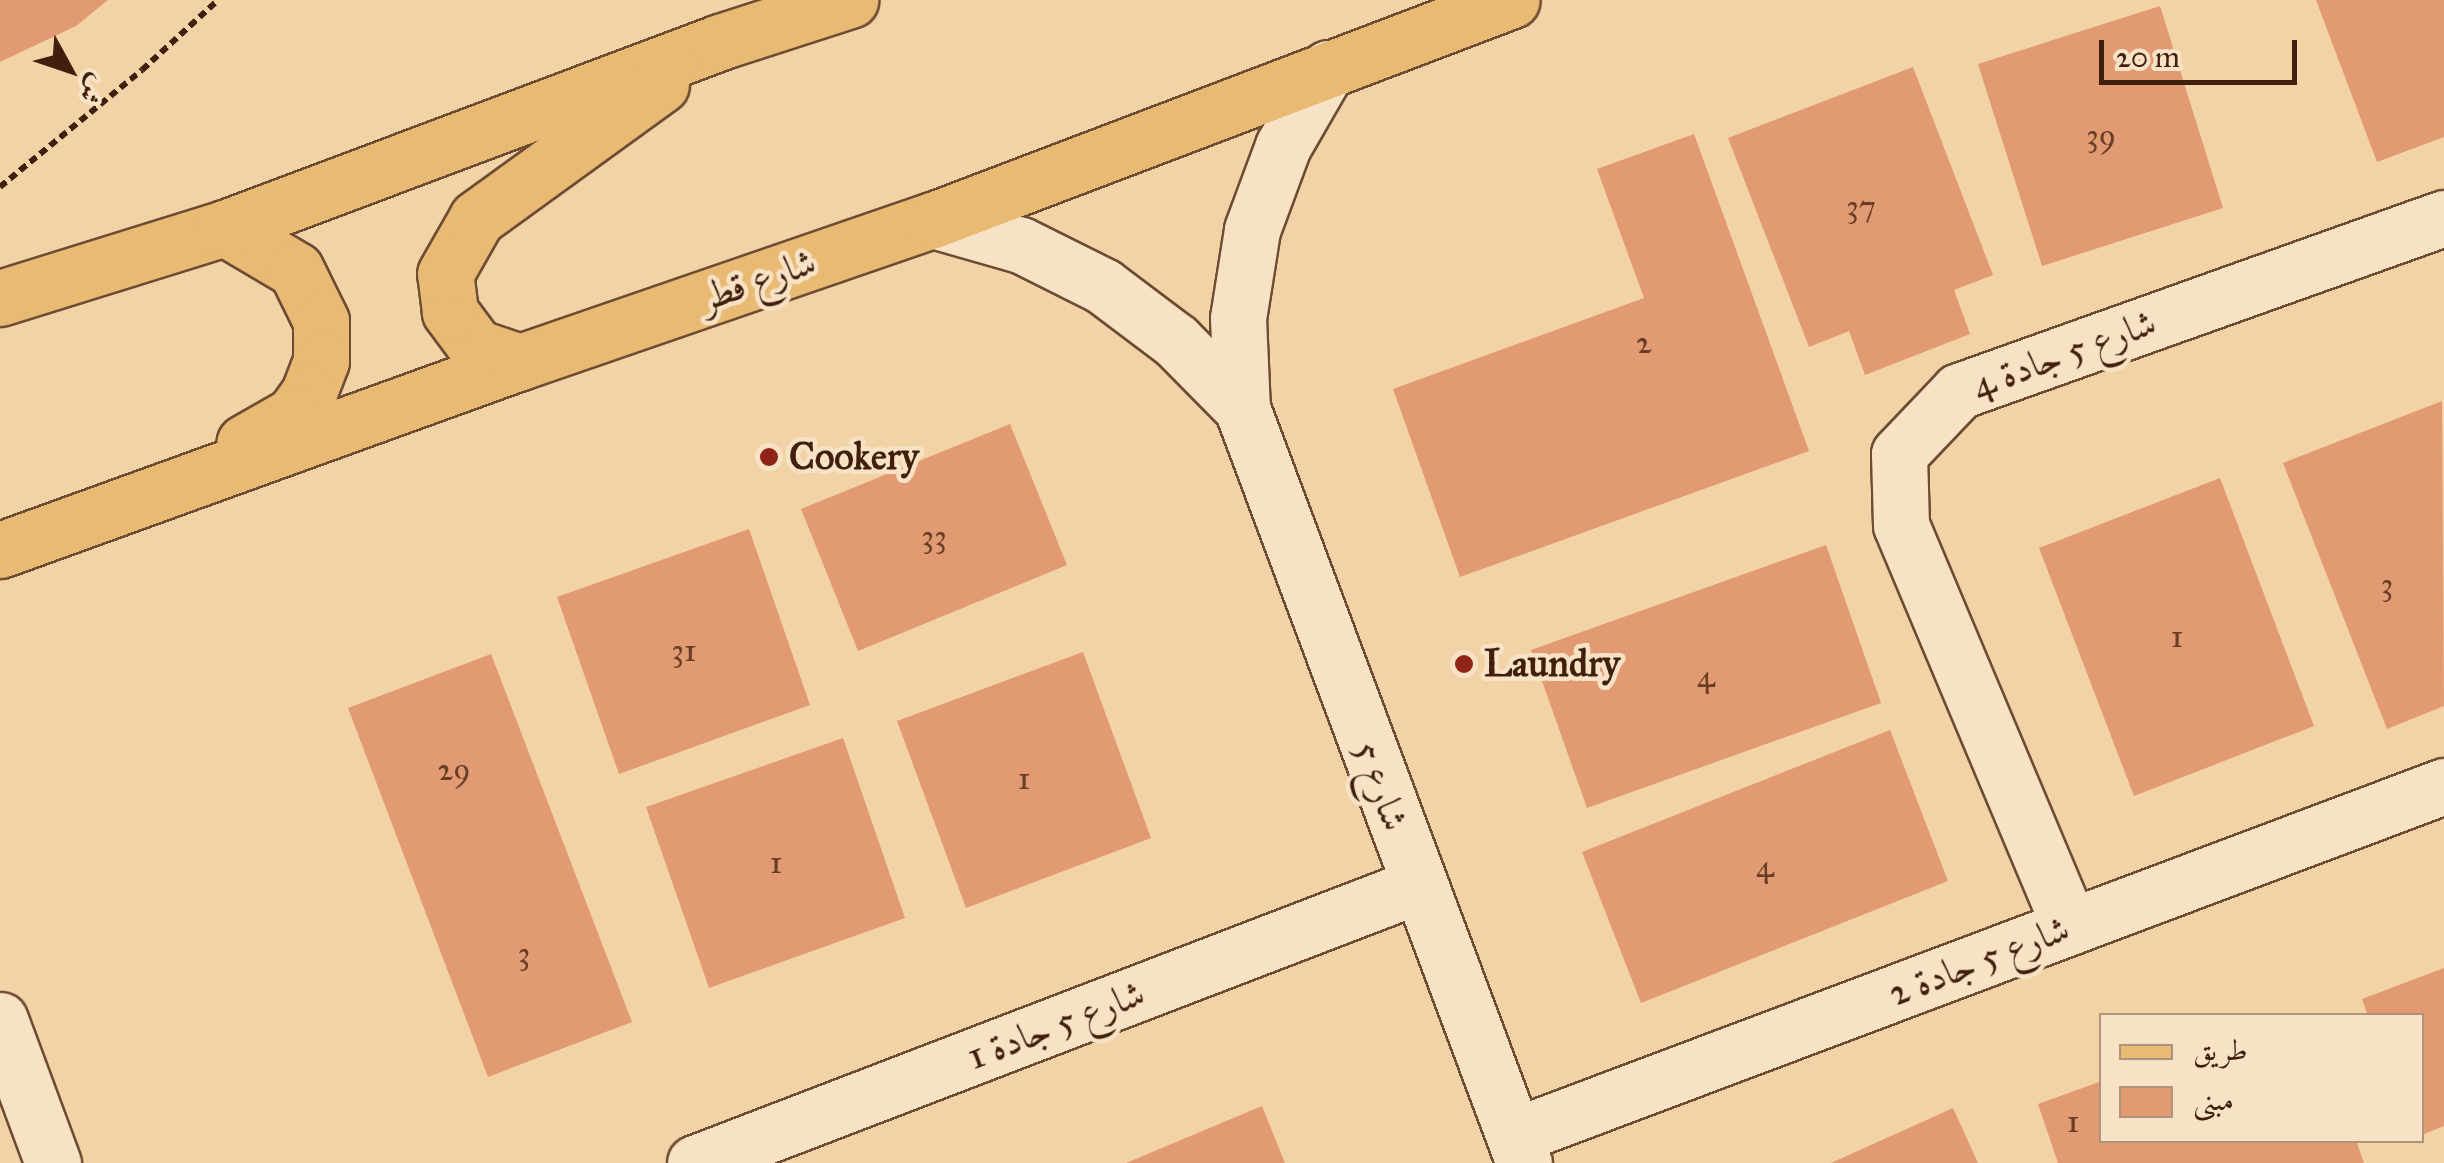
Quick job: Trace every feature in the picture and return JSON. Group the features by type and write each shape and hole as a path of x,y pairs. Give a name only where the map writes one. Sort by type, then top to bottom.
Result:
{"main road":[{"path":"0,298 225,228 720,42 850,0"},
{"name":"شارع قطر","path":"0,550 520,362 933,220 1512,0"},
{"path":"520,362 476,347 450,312 444,274 477,218 720,42"},
{"path":"141,500 293,415 309,392 321,361 321,321 296,270 225,228"}],"street":[{"name":"شارع 5","path":"1328,68 1283,146 1252,230 1238,318 1242,408 1519,1149"},
{"name":"شارع 5 جادة 4","path":"2070,927 1902,525 1899,454 1959,391 2444,218"},
{"name":"شارع 5","path":"933,220 1022,244 1103,286 1176,340 1242,408"},
{"name":"شارع 5 جادة 2","path":"1519,1149 2070,927 2444,786"},
{"name":"شارع 5 جادة 1","path":"695,1163 1418,886"},
{"path":"0,1020 53,1163"}],"path":[{"path":"0,187 142,70 218,0"}],"building":[{"path":"0,0 108,0 76,26 0,62"},
{"path":"2316,0 2444,0 2444,137 2377,162"},
{"path":"2160,6 2223,208 2042,266 1978,64"},
{"path":"1913,67 1993,275 1954,290 1970,334 1865,375 1849,331 1809,347 1728,138"},
{"path":"1694,134 1809,451 1460,577 1393,389 1644,298 1597,169"},
{"path":"2442,401 2444,706 2387,729 2283,463"},
{"path":"1010,424 1067,565 858,651 801,509"},
{"path":"2220,478 2314,726 2134,796 2039,548"},
{"path":"749,529 810,705 619,774 557,597"},
{"path":"1826,545 1881,703 1587,808 1531,650"},
{"path":"1083,652 1151,838 966,908 897,721"},
{"path":"491,654 632,1022 488,1077 348,708"},
{"path":"1890,730 1948,881 1641,1003 1582,852"},
{"path":"843,738 905,918 709,988 646,807"},
{"path":"2444,968 2444,1126 2424,1134 2424,1013 2367,1013 2362,999"},
{"path":"2099,1082 2099,1143 2357,1143 2364,1163 2058,1163 2038,1104"},
{"path":"1262,1106 1285,1163 1126,1163"},
{"path":"1953,1108 1978,1163 1831,1163"}],"place":[{"name":"Cookery","path":"769,457"},
{"name":"Laundry","path":"1464,664"}]}
